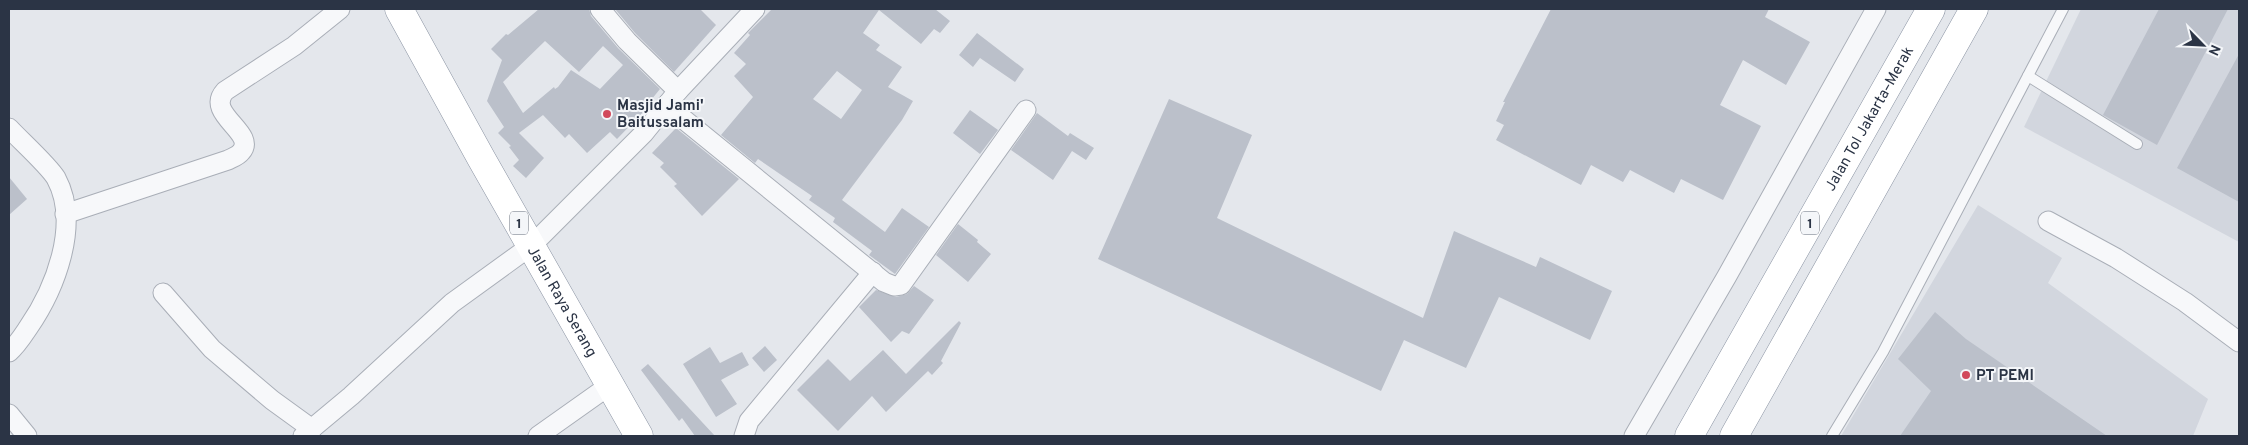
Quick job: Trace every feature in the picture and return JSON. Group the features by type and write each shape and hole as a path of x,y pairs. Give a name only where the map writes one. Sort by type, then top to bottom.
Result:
{"highway":[{"name":"Jalan Raya Serang","path":"400,9 639,436"},
{"name":"Jalan Tol Jakarta–Merak","path":"1689,436 1931,9"},
{"path":"1734,436 1974,9"}],"street":[{"path":"65,214 228,160 242,151 244,145 242,137 222,110 219,103 220,97 225,91 294,46 340,9"},
{"path":"600,9 672,98 872,272 884,282 894,286 901,285 1026,110"},
{"path":"163,293 212,349 307,432 351,396 452,303 532,246 644,133 672,98 754,9"},
{"path":"1634,436 1727,276 1876,9"},
{"path":"9,128 55,177 65,204 61,253 53,282 35,317 15,347 9,352"},
{"path":"2048,221 2116,258 2185,302 2239,342"},
{"path":"744,436 749,421 872,272"},
{"path":"538,436 610,385"},
{"path":"9,414 27,436"}],"lane":[{"path":"1832,436 1883,352 2063,9"},
{"path":"2028,76 2138,144"}],"shaded area":[{"path":"2081,9 2239,9 2239,242 2024,127"},
{"path":"1978,205 2062,258 2048,283 2208,399 2193,436 1841,436"}],"building":[{"path":"539,9 589,9 591,16 618,48 660,89 647,105 648,107 617,139 610,132 587,153 569,134 565,138 543,115 519,133 544,158 526,178 513,166 519,160 509,147 511,146 498,133 504,127 487,101 502,60 491,49 506,34 508,35","holes":["545,41 579,72 603,46 623,65 600,89 571,70 558,87 555,89 554,87 523,113 503,82"]},
{"path":"615,9 700,9 716,25 674,72 635,33"},
{"path":"772,9 935,9 950,21 940,33 934,29 921,44 879,10 863,33 880,45 876,50 902,67 888,87 913,101 902,120 842,200 885,232 902,208 929,227 895,274 869,255 872,251 833,222 835,218 809,200 812,196 758,159 755,163 721,135 753,97 734,76 746,64 734,53 750,35 748,33","holes":["837,71 862,90 841,119 813,99"]},
{"path":"1551,9 1769,9 1765,17 1810,42 1786,85 1743,60 1720,105 1761,126 1723,200 1681,179 1674,193 1630,170 1623,182 1591,165 1581,185 1496,140 1504,125 1496,121 1505,102 1503,102"},
{"path":"2159,9 2228,9 2157,145 2103,115"},
{"path":"977,33 1024,69 1015,82 980,58 973,67 959,55"},
{"path":"2239,54 2239,202 2177,168"},
{"path":"1169,99 1252,135 1217,218 1423,318 1454,231 1536,267 1540,257 1612,291 1590,340 1499,297 1466,368 1404,340 1381,391 1098,259"},
{"path":"970,110 998,130 980,154 953,133"},
{"path":"1037,113 1068,136 1070,133 1094,148 1086,160 1072,151 1053,180 1011,150"},
{"path":"676,128 739,179 702,216 674,186 677,184 660,167 664,163 652,153"},
{"path":"9,177 27,199 9,215"},
{"path":"958,224 978,240 977,242 991,254 968,282 936,255"},
{"path":"914,286 934,300 909,334 902,331 891,342 859,307 876,290 896,297 907,294"},
{"name":"PT PEMI","path":"1935,312 1966,339 2107,436 1900,436 1931,391 1898,359"},
{"path":"959,321 961,323 941,361 943,363 932,375 928,371 886,412 872,396 838,431 797,390 828,359 850,381 883,350 906,374"},
{"path":"765,346 777,360 764,372 752,358"},
{"path":"710,347 720,363 742,352 749,365 721,380 737,404 716,417 683,364"},
{"path":"648,364 715,436 695,436 682,418 679,421 641,370"}],"place":[{"name":"Masjid Jami' Baitussalam","path":"607,114"},
{"name":"PT PEMI","path":"1966,375"}]}
